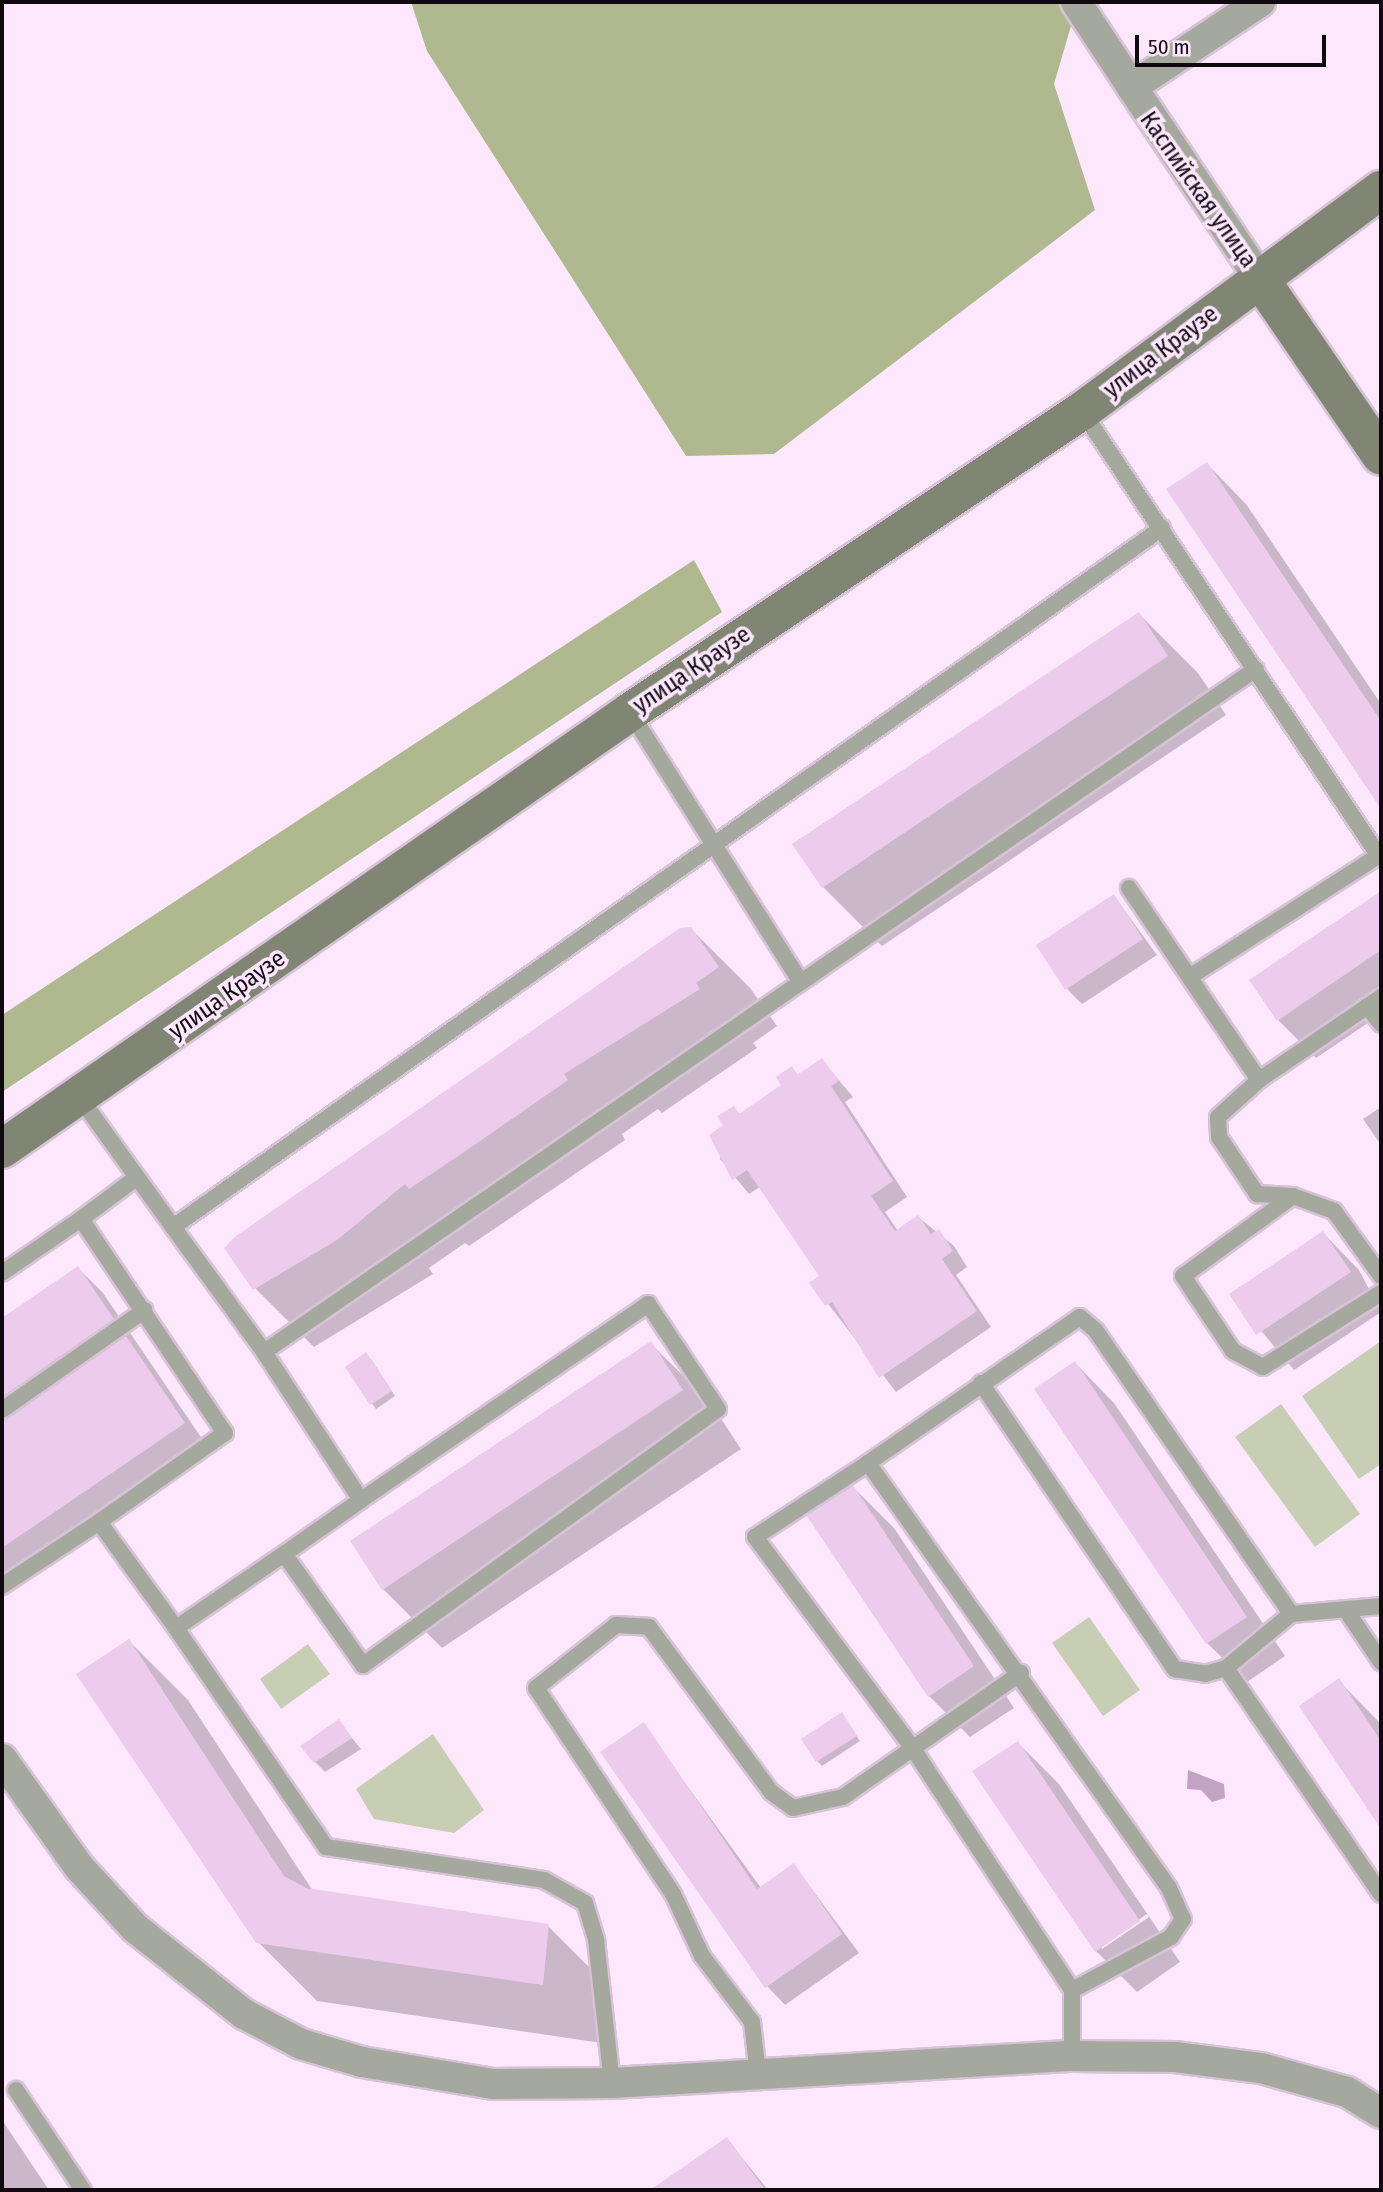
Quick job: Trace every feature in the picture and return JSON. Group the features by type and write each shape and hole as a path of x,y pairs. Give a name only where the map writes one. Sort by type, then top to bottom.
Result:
{"main road":[{"name":"улица Краузе","path":"2,1149 80,1098 629,712 1082,411 1381,190"},
{"path":"1260,279 1381,456"}],"street":[{"path":"1076,2 1132,87"},
{"name":"Каспийская улица","path":"1260,2 1132,87 1260,279"},
{"path":"2,1759 79,1867 135,1928 244,2014 301,2045 493,2084 612,2083 1072,2056 1175,2057 1261,2068 1347,2092 1381,2113"}],"lane":[{"path":"1082,411 1380,855 1191,976"},
{"path":"173,1227 714,850 1162,528"},
{"path":"264,1352 799,979 1255,669"},
{"path":"629,712 714,850 799,979"},
{"path":"1129,888 1259,1080"},
{"path":"1381,1024 1374,1002 1259,1080 1218,1117 1219,1137 1257,1195 1293,1196 1334,1210 1381,1276"},
{"path":"80,1098 264,1352 361,1500"},
{"path":"2,1273 136,1178"},
{"path":"1293,1196 1183,1276 1233,1351 1263,1367 1381,1293"},
{"path":"2,1586 99,1522 225,1433 145,1310 81,1219"},
{"path":"176,1628 284,1553 361,1500 648,1304 718,1409 363,1665 284,1553"},
{"path":"2,1410 145,1310"},
{"path":"1072,2056 1072,1990 914,1750 755,1537 1080,1317 1096,1331 1291,1614"},
{"path":"981,1383 1175,1669 1205,1674 1226,1668 1291,1614 1381,1606"},
{"path":"868,1463 1021,1674 1170,1888 1183,1919 1171,1937 1072,1990"},
{"path":"99,1522 176,1628 326,1847 544,1880 585,1903 596,1940 612,2083"},
{"path":"1346,1610 1381,1662"},
{"path":"758,2074 752,2021 702,1956 673,1894 536,1688 616,1625 649,1627 771,1792 793,1808 843,1797 1021,1674"},
{"path":"1226,1668 1381,1894"},
{"path":"16,2090 83,2190"}],"green space":[{"path":"411,2 1078,2 1054,84 1095,210 774,454 686,456 427,51"},
{"path":"694,560 722,612 2,1092 2,1015"},
{"path":"1381,1341 1381,1464 1359,1479 1302,1396"},
{"path":"1281,1404 1360,1514 1315,1547 1235,1437"},
{"path":"1089,1617 1140,1690 1103,1716 1052,1643"},
{"path":"308,1644 330,1674 281,1709 260,1679"},
{"path":"433,1734 484,1810 454,1833 374,1819 356,1789"}],"shaded area":[{"path":"1188,1770 1224,1784 1225,1798 1212,1802 1201,1790 1187,1789"}],"building":[{"path":"1207,462 1381,721 1381,809 1166,489"},
{"path":"1139,612 1168,656 822,888 792,844"},
{"path":"1381,891 1381,950 1277,1021 1249,980"},
{"path":"1114,894 1143,939 1065,990 1036,945"},
{"path":"691,927 719,967 696,983 700,989 564,1074 568,1080 409,1189 405,1184 337,1240 253,1290 224,1248 236,1236 680,928"},
{"path":"822,1058 839,1081 831,1086 893,1181 871,1196 895,1231 918,1215 931,1234 939,1229 953,1251 942,1259 977,1311 879,1378 832,1302 825,1306 809,1283 819,1276 747,1170 732,1180 709,1135 723,1125 717,1116 734,1106 739,1114 781,1085 776,1077 792,1066 797,1075"},
{"path":"1323,1231 1351,1272 1256,1335 1229,1294"},
{"path":"78,1266 114,1319 2,1397 2,1318"},
{"path":"126,1336 185,1423 2,1548 2,1420"},
{"path":"651,1341 683,1390 382,1590 350,1541"},
{"path":"366,1352 392,1391 370,1405 345,1367"},
{"path":"1075,1361 1247,1617 1206,1644 1034,1389"},
{"path":"853,1485 974,1666 928,1697 807,1516"},
{"path":"129,1639 284,1876 306,1888 549,1924 543,1985 256,1943 76,1674"},
{"path":"1339,1678 1381,1741 1381,1829 1299,1706"},
{"path":"842,1712 857,1736 816,1762 801,1739"},
{"path":"339,1719 352,1738 314,1763 300,1746"},
{"path":"644,1722 757,1889 794,1863 842,1934 765,1988 600,1752"},
{"path":"1018,1741 1140,1921 1095,1952 972,1771"},
{"path":"727,2137 765,2190 650,2190"}]}
